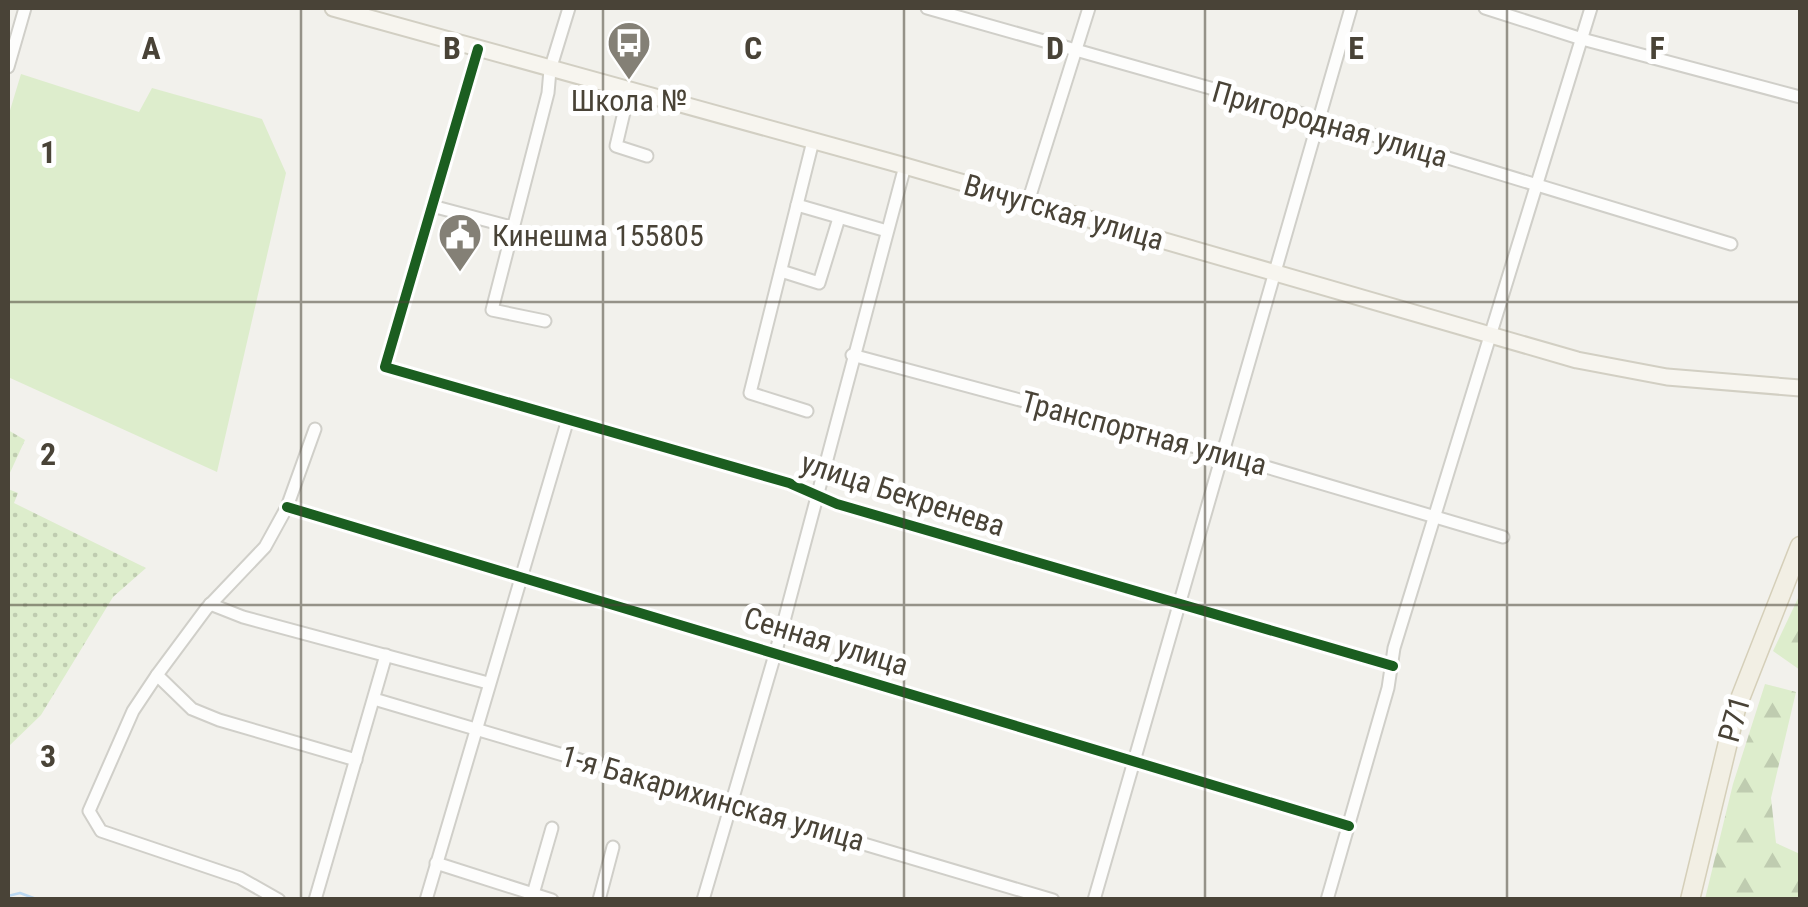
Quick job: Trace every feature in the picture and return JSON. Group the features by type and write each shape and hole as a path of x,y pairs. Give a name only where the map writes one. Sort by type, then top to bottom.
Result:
{"main road":[{"name":"Вичугская улица","path":"333,8 1620,370 1800,388"},
{"name":"Р71","path":"1690,900 1736,709 1800,546"}],"street":[{"path":"8,67 25,8"},
{"path":"545,322 492,310 548,93 550,70 569,8"},
{"name":"Пригородная улица","path":"928,8 1075,53 1320,119 1730,244"},
{"path":"1028,202 1089,8"},
{"path":"1094,900 1352,8"},
{"path":"1485,8 1582,39 1800,97"},
{"path":"1327,900 1394,648 1590,8"},
{"path":"478,49 432,206 511,227"},
{"path":"629,91 616,146 647,156"},
{"path":"806,412 750,393 814,141"},
{"path":"703,900 776,651 905,166"},
{"name":"улица Бекренева","path":"432,206 385,367 1179,606 1392,666"},
{"path":"797,206 887,231"},
{"path":"781,271 818,282 840,218"},
{"name":"Транспортная улица","path":"852,355 1203,448 1223,459 1239,458 1503,537"},
{"path":"426,900 568,420"},
{"path":"279,900 240,878 102,830 89,811 133,711 210,604 258,555 287,507 315,429"},
{"name":"Сенная улица","path":"287,507 1349,826"},
{"path":"210,604 243,617 488,684"},
{"path":"315,900 386,655"},
{"path":"157,675 192,708 219,720 356,760"},
{"name":"1-я Бакарихинская улица","path":"374,699 1053,900"},
{"path":"533,894 552,828"},
{"path":"599,900 613,848"},
{"path":"436,863 552,900"}],"green space":[{"path":"21,74 139,112 152,88 262,119 286,173 217,472 8,377 8,117"},
{"path":"8,430 25,440 8,477"},
{"path":"8,489 18,493 14,503 146,568 113,597 41,715 8,747"},
{"path":"1800,594 1800,670 1773,651"},
{"path":"1765,684 1796,692 1771,798 1776,843 1800,854 1800,899 1705,899 1733,784"}],"waterway":[{"path":"8,896 20,893 39,900"}],"cycle path":[{"path":"478,49 385,367 789,483 837,504 1393,666"},
{"path":"287,507 1349,826"}],"place":[{"name":"Школа №","path":"629,81"},
{"name":"Кинешма 155805","path":"460,273"}]}
